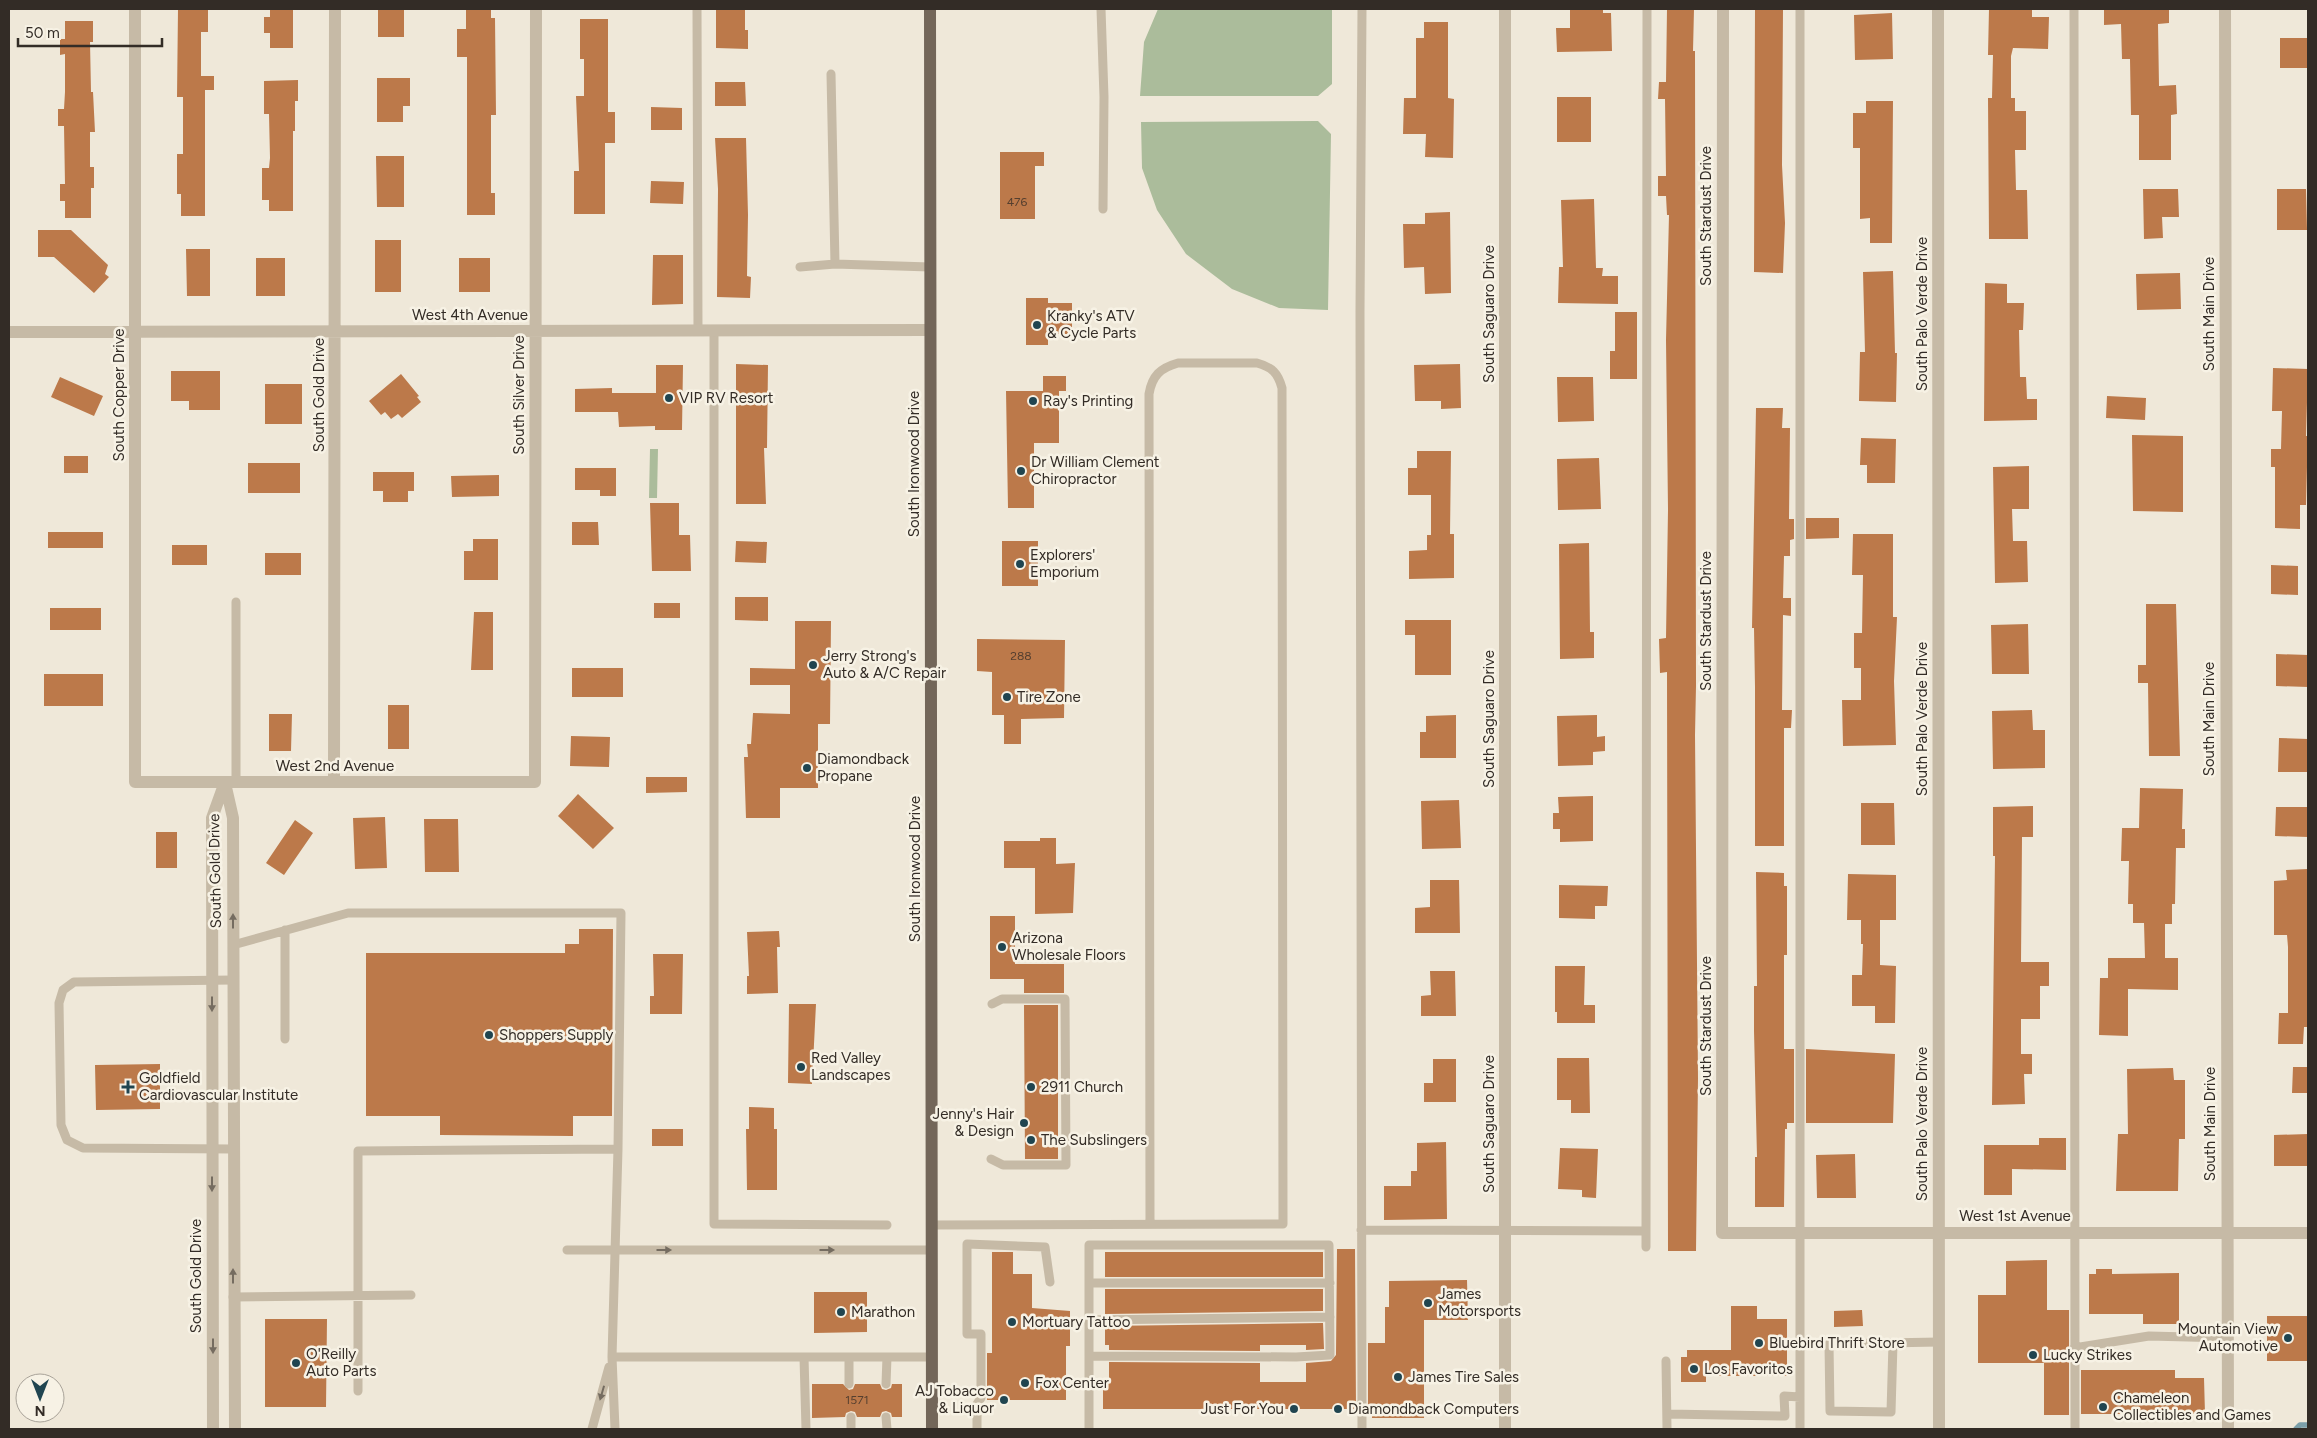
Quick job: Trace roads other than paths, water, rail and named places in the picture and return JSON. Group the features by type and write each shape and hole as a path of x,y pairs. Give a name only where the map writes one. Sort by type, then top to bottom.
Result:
{"main road":[{"name":"South Ironwood Drive","path":"930,9 932,1429"}],"street":[{"name":"South Copper Drive","path":"135,9 135,782"},
{"name":"South Gold Drive","path":"334,782 335,9"},
{"name":"South Silver Drive","path":"536,9 536,782"},
{"name":"South Saguaro Drive","path":"1505,9 1505,1429"},
{"name":"South Stardust Drive","path":"1722,1233 1723,9"},
{"name":"South Palo Verde Drive","path":"1938,9 1938,1429"},
{"name":"South Main Drive","path":"2225,9 2226,1232 2228,1429"},
{"name":"West 4th Avenue","path":"9,332 930,330"},
{"name":"West 2nd Avenue","path":"135,782 536,782"},
{"name":"South Gold Drive","path":"230,782 233,818 234,1429"},
{"name":"South Gold Drive","path":"214,1429 212,1297 212,818 230,782"},
{"path":"212,946 233,945"},
{"name":"West 1st Avenue","path":"1722,1233 2308,1233"},
{"path":"212,1297 234,1297"}],"lane":[{"path":"697,9 698,331"},
{"path":"1101,9 1104,97 1103,209"},
{"path":"1362,9 1360,302 1362,1429"},
{"path":"1646,1246 1647,9"},
{"path":"1800,9 1800,1429"},
{"path":"2074,9 2073,1232 2075,1429"},
{"path":"830,74 835,264"},
{"path":"800,267 835,264 930,267"},
{"path":"714,331 714,1224 887,1225"},
{"path":"932,1225 1283,1224 1282,388 1275,372 1267,366 1257,363 1178,363 1166,366 1157,372 1151,383 1149,394 1150,1224"},
{"path":"230,782 236,602"},
{"path":"233,945 348,913 621,913 618,1149 612,1358 614,1429"},
{"path":"285,930 285,1039"},
{"path":"233,980 74,982 63,990 59,1003 61,1126 67,1140 83,1148 234,1149"},
{"path":"991,1158 1003,1165 1066,1165 1065,999 1002,999 992,1004"},
{"path":"358,1390 358,1151 618,1149"},
{"path":"1361,1230 1646,1231"},
{"path":"977,1429 977,1404 981,1398 981,1334 967,1334 967,1244 1045,1246 1050,1282"},
{"path":"1088,1429 1089,1245 1329,1245 1330,1355 1089,1356"},
{"path":"567,1250 932,1250"},
{"path":"1089,1283 1330,1283"},
{"path":"234,1297 411,1295"},
{"path":"1089,1320 1330,1317"},
{"path":"2074,1348 2149,1336 2228,1338"},
{"path":"1893,1343 1891,1412 1830,1411 1829,1344 1938,1342"},
{"path":"886,1384 887,1356"},
{"path":"612,1358 932,1356"},
{"path":"849,1357 850,1384"},
{"path":"592,1429 612,1358"},
{"path":"804,1358 806,1429"},
{"path":"1666,1361 1667,1429"},
{"path":"1667,1414 1785,1416 1784,1396 1800,1397"},
{"path":"851,1417 851,1429"},
{"path":"886,1417 887,1429"}],"waterway":[{"path":"2296,1429 2300,1425 2308,1425"}],"place":[{"name":"Kranky's ATV & Cycle Parts","path":"1037,325"},
{"name":"VIP RV Resort","path":"669,398"},
{"name":"Ray's Printing","path":"1033,401"},
{"name":"Dr William Clement Chiropractor","path":"1021,471"},
{"name":"Explorers' Emporium","path":"1020,564"},
{"name":"Jerry Strong's Auto & A/C Repair","path":"813,665"},
{"name":"Tire Zone","path":"1007,697"},
{"name":"Diamondback Propane","path":"807,768"},
{"name":"Arizona Wholesale Floors","path":"1002,947"},
{"name":"Shoppers Supply","path":"489,1035"},
{"name":"Red Valley Landscapes","path":"801,1067"},
{"name":"Goldfield Cardiovascular Institute","path":"128,1087"},
{"name":"2911 Church","path":"1031,1087"},
{"name":"Jenny's Hair & Design","path":"1024,1123"},
{"name":"The Subslingers","path":"1031,1140"},
{"name":"James Motorsports","path":"1428,1303"},
{"name":"Marathon","path":"841,1312"},
{"name":"Mortuary Tattoo","path":"1012,1322"},
{"name":"Mountain View Automotive","path":"2288,1338"},
{"name":"Bluebird Thrift Store","path":"1759,1343"},
{"name":"Lucky Strikes","path":"2033,1355"},
{"name":"O'Reilly Auto Parts","path":"296,1363"},
{"name":"Los Favoritos","path":"1694,1369"},
{"name":"James Tire Sales","path":"1398,1377"},
{"name":"Fox Center","path":"1025,1383"},
{"name":"AJ Tobacco & Liquor","path":"1004,1400"},
{"name":"Chameleon Collectibles and Games","path":"2103,1407"},
{"name":"Just For You","path":"1294,1409"},
{"name":"Diamondback Computers","path":"1338,1409"}]}
